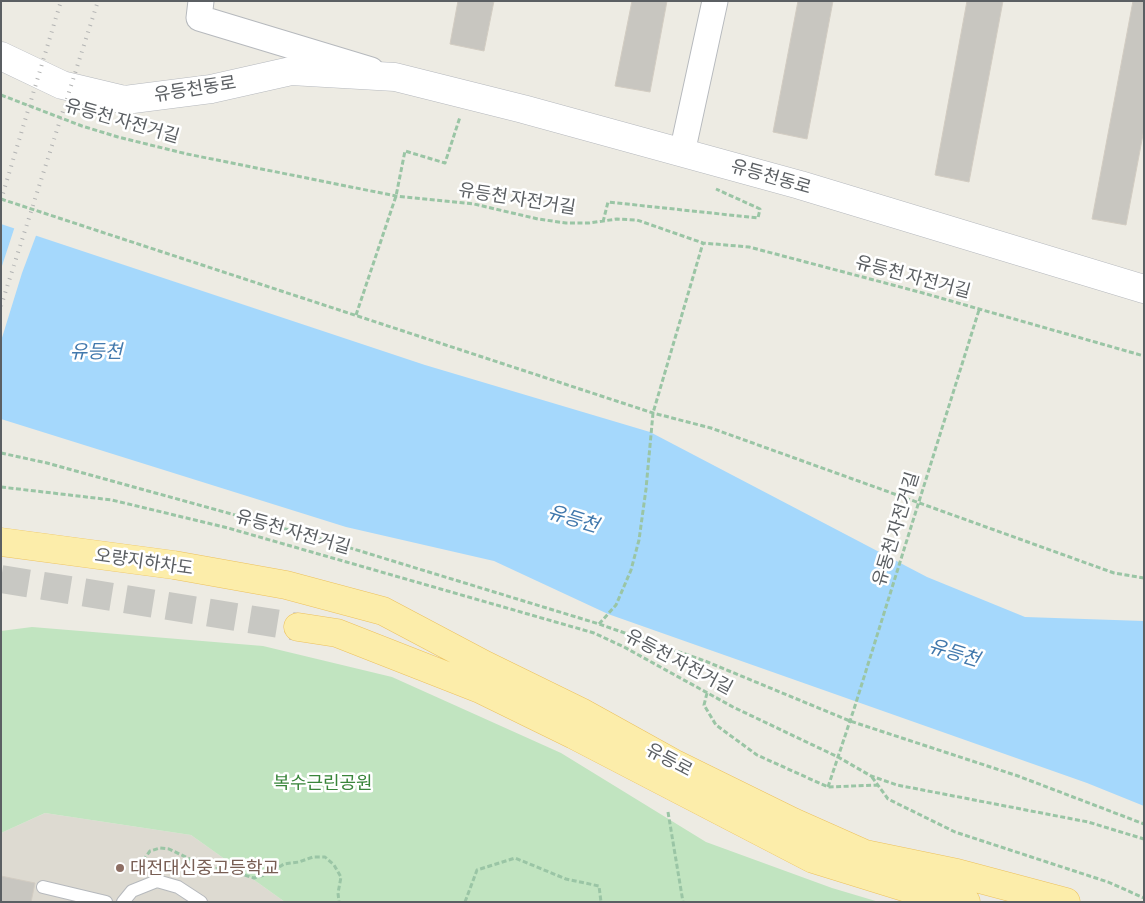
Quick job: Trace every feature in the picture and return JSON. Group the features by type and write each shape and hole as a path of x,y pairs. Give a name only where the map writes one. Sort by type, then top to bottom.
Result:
{"main road":[{"name":"유등천동로","path":"1,56 62,86 125,100 211,89 291,71 395,77 523,108 800,185 1144,289"},
{"name":"오량지하차도","path":"1,542 174,565 286,585"},
{"name":"유등로","path":"286,585 383,611 484,665 581,712 673,763 793,822 865,854 957,874 1066,902"},
{"name":"유등로","path":"298,627 337,633 480,689 813,859 910,889 966,902"}],"street":[{"path":"682,153 715,1"},
{"name":"유등천동로","path":"200,10 395,77"}],"lane":[{"path":"122,902 132,891 157,881 178,886 202,902"},
{"path":"43,887 106,902"}],"path":[{"name":"유등천 자전거길","path":"1,96 82,126 127,139 188,154 396,196 474,204 538,219 566,223 637,220 703,243 749,247 1144,356"},
{"path":"356,315 396,196 405,151 445,163 462,112"},
{"path":"603,222 608,202 758,218 760,209 708,185 716,162"},
{"path":"1,199 653,413 711,428 1114,573 1144,578"},
{"path":"599,624 616,605 631,570 639,540 653,413 703,243"},
{"name":"유동천 자전거길","path":"828,786 854,710 979,310"},
{"path":"1,453 47,463 311,536 599,624 705,662 850,721 1018,776 1144,824"},
{"name":"유등천 자전거길","path":"1,487 112,500 228,528 594,633 624,647 733,707 838,757"},
{"path":"707,693 704,705 716,725 757,755 828,786 878,785"},
{"path":"838,757 871,776 897,785 1088,822 1144,838"},
{"path":"871,776 888,799 955,832 1108,882 1144,898"},
{"path":"661,780 671,825 683,902"},
{"path":"132,891 136,870 150,851 160,848 169,849 211,869 221,868 254,878 268,874 284,864 299,862 313,857 325,857 334,864 341,877 338,893 339,902"},
{"path":"465,902 476,870 515,858 566,879 599,886 602,902"}],"shaded area":[{"name":"대전대신중고등학교","path":"45,813 191,835 285,902 1,902 1,833"}],"green space":[{"name":"복수근린공원","path":"32,627 263,646 392,677 561,753 706,842 832,888 879,902 285,902 191,835 45,813 1,833 1,631"}],"water":[{"name":"유등천","path":"1,224 425,365 650,432 927,577 1025,617 1144,621 1144,806 1087,783 608,614 494,561 346,527 1,419"}],"pier":[{"path":"15,226 37,233 22,273 1,341 1,269"}],"building":[{"path":"458,1 494,1 484,51 450,44"},
{"path":"632,1 667,1 650,92 615,86"},
{"path":"798,1 833,1 807,139 773,132"},
{"path":"967,1 1003,1 969,182 935,175"},
{"path":"1133,1 1144,1 1144,129 1126,225 1092,219"},
{"path":"1,876 35,883 31,902 1,902"}],"tunnel":[{"path":"1,579 298,627"}],"railway":[{"path":"1,200 61,1"},
{"path":"1,306 98,1"}],"place":[{"name":"대전대신중고등학교","path":"120,868"}]}
